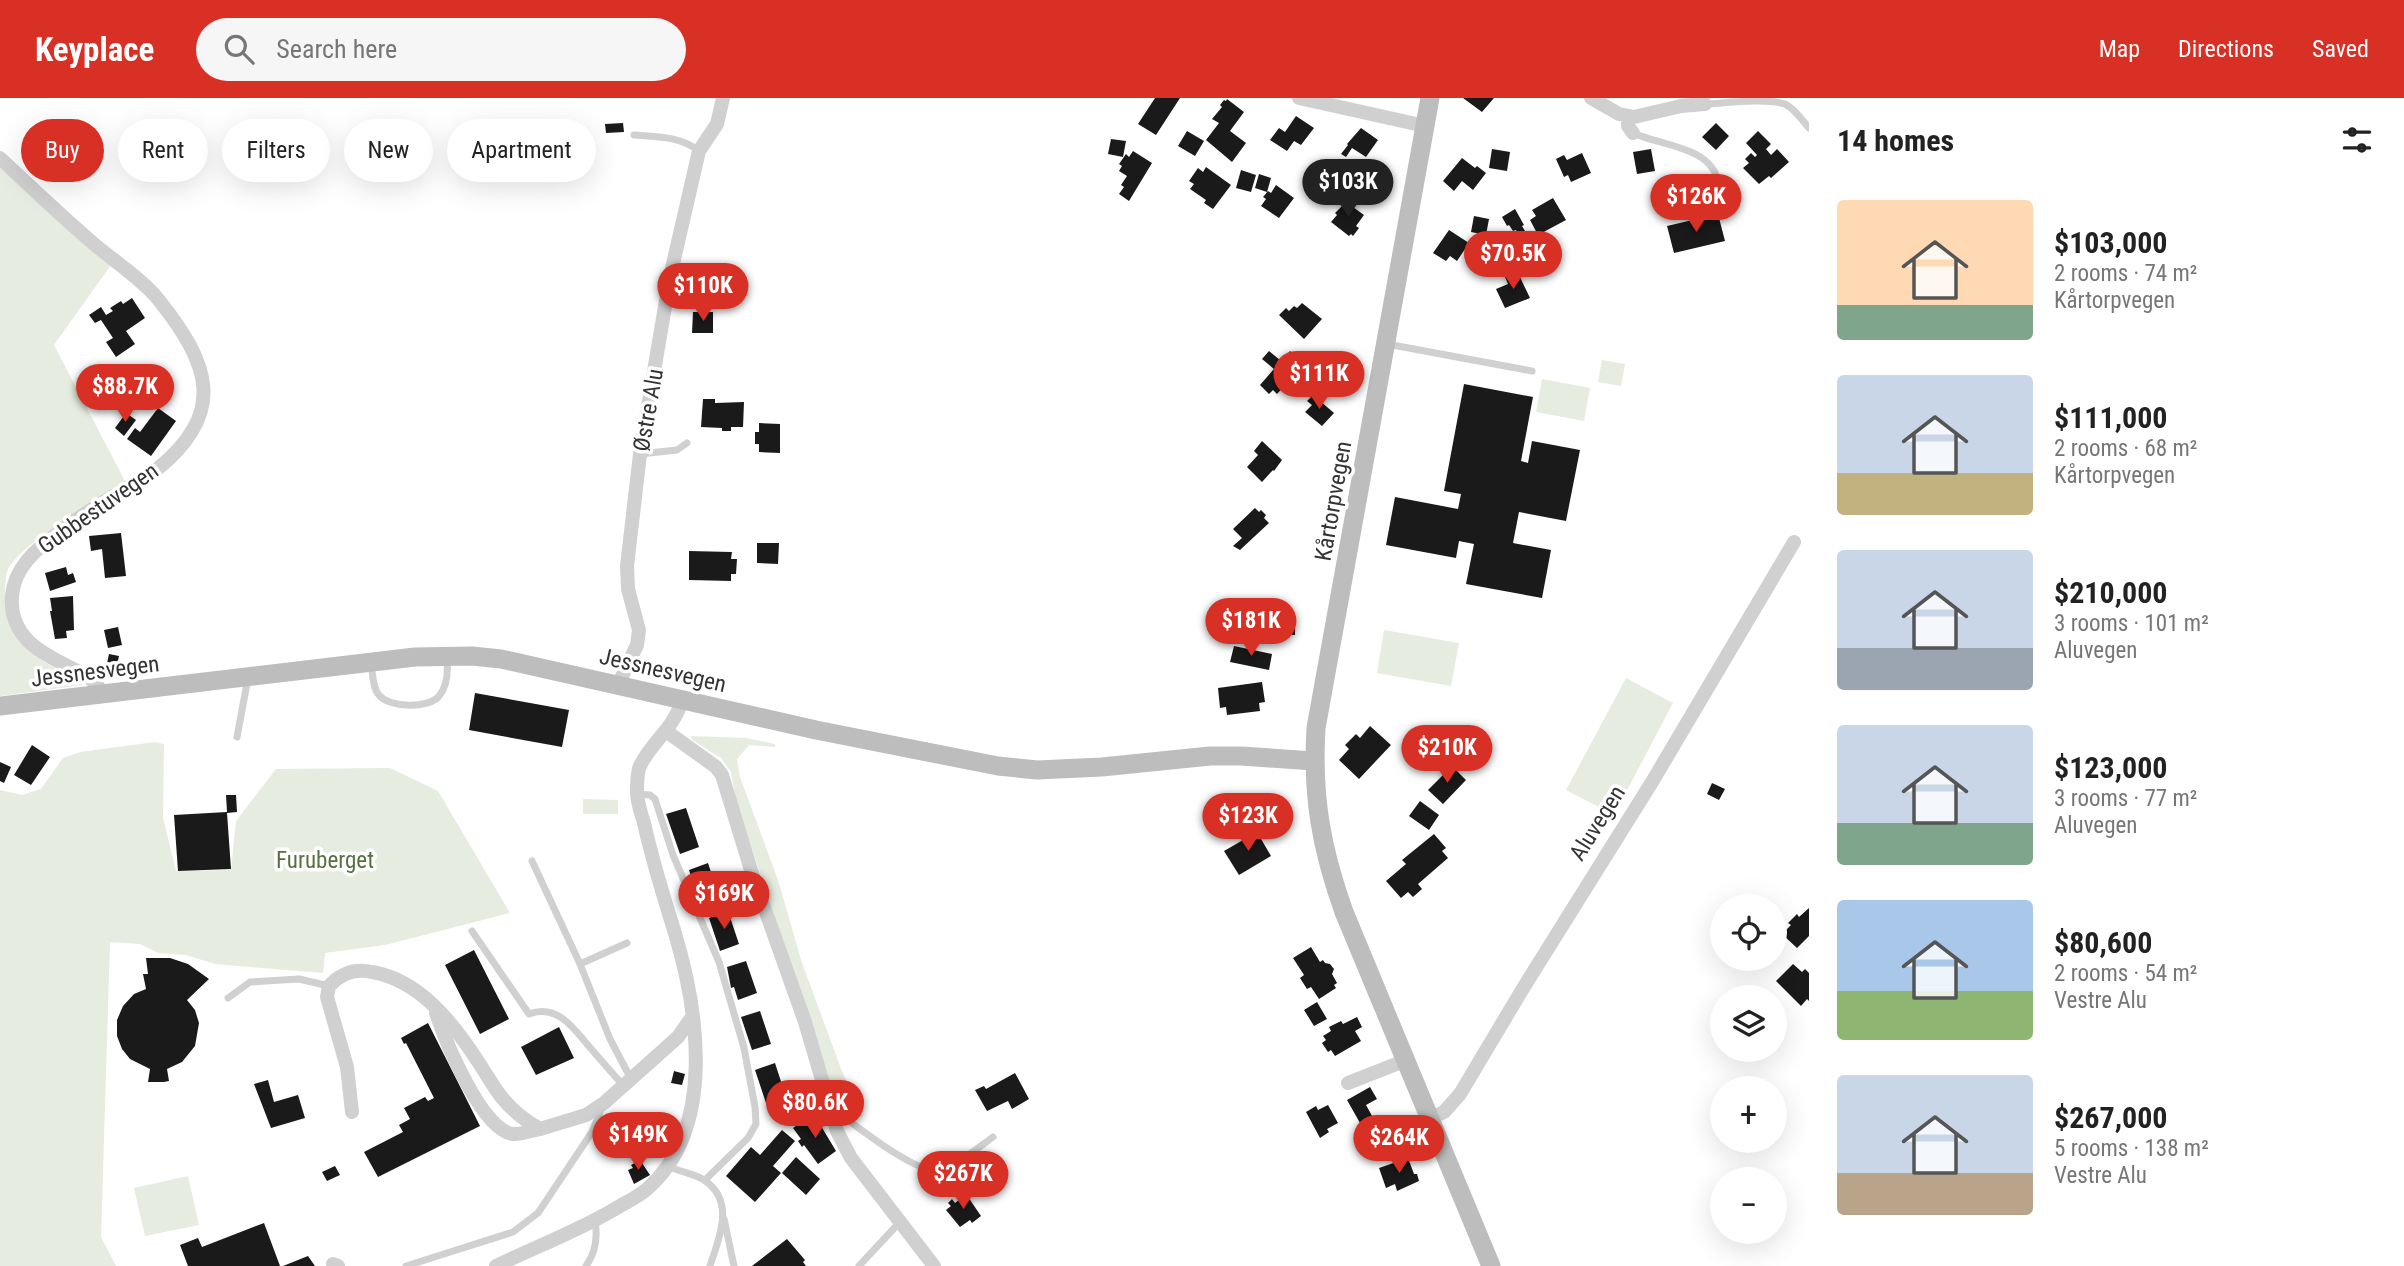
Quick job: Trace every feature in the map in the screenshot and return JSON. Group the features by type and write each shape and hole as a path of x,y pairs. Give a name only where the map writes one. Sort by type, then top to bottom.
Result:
{"main road":[{"name":"Kårtorpvegen","path":"1314,761 1317,728 1430,98"},
{"name":"Jessnesvegen","path":"0,706 371,662 447,656 500,659 880,744 998,766 1037,769 1102,767 1241,755 1314,761"},
{"path":"1314,761 1316,806 1335,885 1404,1061 1491,1266"}],"street":[{"name":"Østre Alu","path":"618,685 637,645 639,629 628,589 627,566 640,454 670,277 699,151 716,124 723,98"},
{"path":"1299,98 1425,126"},
{"path":"1591,98 1628,116 1645,116 1681,106 1705,104"},
{"path":"1628,116 1628,126 1633,133"},
{"name":"Gubbestuvegen","path":"0,158 157,298 195,354 202,371 205,394 197,427 176,451 154,472 77,519 35,550 18,573 13,585 11,599 23,634 41,653 92,679 101,687 102,695"},
{"name":"Aluvegen","path":"1429,1119 1444,1112 1460,1094 1652,782 1794,541"},
{"path":"496,1266 594,1221 645,1191 668,1166 683,1135 696,1090 697,1057 691,1001 684,963 637,794 639,768 678,714 682,699"},
{"path":"666,731 716,767 722,775 751,870 805,1022 837,1131 851,1158 934,1266"},
{"path":"352,1112 347,1068 327,997 329,986 346,973 361,970 389,975 416,990 434,1005 477,1059 501,1097 521,1118 540,1129"},
{"path":"434,1005 445,1038 480,1105 492,1124 512,1134 540,1129 586,1115 604,1103 678,1037 692,1017"},
{"path":"1349,1083 1404,1061"}],"lane":[{"path":"1705,104 1748,100 1777,101 1786,104 1809,128"},
{"path":"1633,133 1696,155 1716,171 1718,181"},
{"path":"635,135 688,142 699,151"},
{"path":"1386,344 1532,371"},
{"path":"640,454 677,450 687,443"},
{"path":"371,662 374,688 389,704 428,703 438,698 444,688 448,670 447,656"},
{"path":"237,737 248,678"},
{"path":"637,794 650,795 655,799 673,855 719,962 744,1048 755,1107 756,1124 748,1138 705,1180"},
{"path":"532,861 580,964 627,1082"},
{"path":"472,931 528,1014 550,1013 566,1020 627,1082"},
{"path":"580,964 627,943"},
{"path":"228,998 250,982 299,979 329,986"},
{"path":"406,1266 513,1232 538,1213 592,1132 604,1103"},
{"path":"830,1106 912,1163 927,1170 950,1166 993,1137"},
{"path":"668,1166 705,1180 720,1197 734,1266"},
{"path":"710,1266 723,1219"},
{"path":"586,1266 598,1237 594,1221"},
{"path":"859,1266 899,1223"}],"green space":[{"path":"0,164 111,265 54,345 126,483 41,536 14,561 7,572 7,608 22,640 43,661 83,685 0,696"},
{"path":"1602,360 1625,364 1621,386 1598,382"},
{"path":"1542,379 1590,388 1584,421 1536,412"},
{"path":"1384,630 1459,643 1451,686 1377,673"},
{"path":"1626,678 1673,703 1614,815 1566,790"},
{"path":"691,736 746,738 775,744 775,747 749,745 737,759 740,777 779,883 801,960 841,1069 863,1117 844,1111 830,1089 736,802 731,772 721,758 692,740"},
{"name":"Furuberget","path":"155,742 164,744 163,818 176,871 231,870 236,821 276,769 390,768 438,791 510,913 385,945 325,953 323,973 215,964 186,955 158,953 140,944 110,942 101,1237 116,1266 0,1266 0,790 22,795 41,789 63,758 80,752"},
{"path":"583,799 618,800 618,814 583,814"},
{"path":"188,1176 199,1225 145,1236 134,1188"}],"building":[{"path":"1155,98 1180,98 1156,135 1138,124"},
{"path":"1463,98 1494,98 1482,112"},
{"path":"1227,99 1244,112 1230,131 1246,143 1232,162 1206,140 1219,123 1212,119"},
{"path":"1296,116 1314,128 1301,145 1294,141 1287,151 1270,140 1279,128 1285,132"},
{"path":"623,123 624,132 606,133 605,124"},
{"path":"1716,123 1729,136 1716,150 1702,137"},
{"path":"1361,128 1378,140 1366,157 1352,148 1346,157 1341,154 1347,144"},
{"path":"1187,131 1204,141 1195,156 1178,146"},
{"path":"1758,131 1771,144 1766,149 1771,155 1777,149 1789,162 1771,178 1769,176 1759,184 1743,168 1749,163 1745,159 1751,153 1755,157 1757,155 1746,143"},
{"path":"1111,139 1126,141 1123,157 1108,154"},
{"path":"1492,149 1510,152 1507,171 1489,168"},
{"path":"1651,149 1655,171 1637,174 1633,152"},
{"path":"1133,151 1152,163 1129,201 1119,194 1127,176 1119,171 1122,166 1119,164 1126,154 1129,157"},
{"path":"1582,153 1591,173 1571,182 1568,175 1564,177 1556,159 1564,155 1567,160"},
{"path":"1462,158 1486,173 1473,190 1462,181 1454,191 1443,181"},
{"path":"1206,167 1231,185 1213,209 1204,203 1206,200 1190,189 1194,184 1189,181 1198,168 1203,172"},
{"path":"1241,170 1256,175 1251,192 1236,188"},
{"path":"1331,170 1347,174 1343,191 1327,187"},
{"path":"1259,174 1271,178 1267,192 1255,188"},
{"path":"1731,181 1735,201 1722,204 1717,185"},
{"path":"1276,185 1294,198 1279,218 1261,206 1266,199 1263,197 1268,191 1271,193"},
{"path":"1331,190 1343,193 1340,205 1327,202"},
{"path":"1553,198 1566,220 1538,235 1530,220 1536,216 1532,210"},
{"path":"1346,202 1364,215 1353,236 1349,236 1331,222 1337,215 1335,213"},
{"path":"1515,209 1525,231 1519,235 1516,230 1513,231 1507,226 1502,217"},
{"path":"1718,214 1725,241 1674,253 1667,226"},
{"path":"1474,216 1489,219 1486,235 1471,232"},
{"path":"1449,230 1469,243 1457,261 1450,256 1446,261 1433,253"},
{"path":"1504,237 1510,251 1500,256 1493,241"},
{"path":"1517,271 1530,298 1505,308 1496,289 1508,284 1505,277"},
{"path":"132,298 145,318 126,331 135,344 116,357 106,342 113,338 101,320 95,323 89,315 101,307 106,315 113,311 110,308"},
{"path":"1302,303 1322,319 1304,339 1279,315 1286,308 1289,311"},
{"path":"693,312 713,312 713,333 692,333"},
{"path":"1269,351 1281,361 1290,351 1303,363 1309,356 1321,360 1331,369 1317,385 1299,370 1277,394 1273,390 1269,394 1260,385 1274,369 1262,359"},
{"path":"1464,384 1533,397 1521,461 1528,463 1532,441 1580,450 1566,521 1519,512 1513,543 1551,550 1542,598 1466,584 1474,544 1459,541 1456,558 1386,545 1395,497 1458,509 1461,494 1444,491"},
{"path":"1313,395 1334,413 1322,426 1305,412 1312,405 1307,401"},
{"path":"703,399 715,399 715,403 744,402 743,427 731,427 731,431 722,431 722,428 701,427"},
{"path":"158,408 176,421 151,456 127,439 135,428 140,432"},
{"path":"126,413 136,420 124,436 115,428"},
{"path":"759,423 780,424 780,453 759,452 759,444 755,444 755,432 759,432"},
{"path":"1262,441 1282,460 1262,482 1247,467 1258,455 1254,451"},
{"path":"1255,508 1266,515 1264,518 1269,523 1240,550 1233,546 1242,538 1233,529"},
{"path":"121,533 126,576 105,578 102,549 91,551 89,536"},
{"path":"757,543 779,543 778,564 757,563"},
{"path":"689,551 732,552 731,559 737,559 736,574 731,574 731,581 689,580"},
{"path":"66,567 68,575 73,573 76,582 50,591 45,573"},
{"path":"73,596 74,630 66,631 67,638 55,639 50,598"},
{"path":"1264,604 1287,605 1286,624 1295,625 1295,635 1245,633 1246,619 1263,620"},
{"path":"118,627 122,645 108,648 104,630"},
{"path":"1234,646 1272,654 1269,670 1230,662"},
{"path":"109,654 119,656 116,670 106,668"},
{"path":"1262,682 1265,702 1259,703 1260,711 1227,715 1226,707 1220,708 1218,688"},
{"path":"475,693 569,710 562,747 469,730"},
{"path":"1370,726 1391,745 1359,779 1339,760 1349,749 1345,745 1356,734 1360,738"},
{"path":"1453,738 1465,746 1456,760 1443,751"},
{"path":"32,745 50,757 31,785 14,775"},
{"path":"1470,748 1479,760 1469,771 1458,761"},
{"path":"0,762 11,767 4,783 0,781"},
{"path":"1452,766 1466,780 1443,804 1428,790"},
{"path":"1712,783 1725,789 1719,800 1707,794"},
{"path":"226,795 236,795 237,812 227,813 231,869 178,871 174,815 227,812"},
{"path":"1420,801 1439,815 1429,830 1409,816"},
{"path":"686,808 699,847 680,854 666,814"},
{"path":"1257,832 1271,856 1239,875 1224,851"},
{"path":"1434,834 1446,848 1442,851 1448,858 1418,884 1422,889 1413,897 1408,892 1401,898 1386,881 1406,864 1402,860"},
{"path":"708,863 719,896 700,903 689,870"},
{"path":"1809,908 1809,936 1797,948 1787,939 1787,929 1791,925 1788,923 1797,914 1799,917"},
{"path":"728,911 739,944 720,951 709,918"},
{"path":"1311,947 1320,962 1323,960 1334,969 1332,974 1337,983 1334,985 1336,988 1319,999 1311,987 1307,989 1300,978 1304,975 1293,958"},
{"path":"474,950 509,1019 480,1034 445,965"},
{"path":"146,958 170,958 188,964 209,979 187,1000 195,1010 199,1023 195,1046 182,1062 167,1069 169,1081 164,1082 148,1082 150,1069 130,1059 117,1036 117,1020 123,1006 134,994 146,989 143,974 148,974"},
{"path":"746,961 757,993 738,1000 734,987 731,988 727,967"},
{"path":"1793,964 1802,972 1805,969 1809,973 1809,1001 1807,999 1801,1006 1787,992 1787,985 1780,985 1776,981"},
{"path":"1317,1002 1327,1019 1314,1026 1304,1010"},
{"path":"760,1011 771,1044 752,1050 741,1017"},
{"path":"1357,1017 1362,1027 1355,1031 1361,1041 1335,1056 1331,1050 1328,1052 1322,1043 1326,1040 1323,1036 1331,1031 1329,1027"},
{"path":"428,1023 480,1126 378,1177 364,1152 403,1132 399,1125 410,1119 404,1108 425,1097 428,1101 434,1098 401,1038"},
{"path":"559,1027 574,1058 536,1075 521,1047"},
{"path":"775,1063 788,1103 768,1109 755,1070"},
{"path":"674,1071 685,1074 682,1085 671,1083"},
{"path":"1015,1073 1029,1099 1012,1109 1008,1101 987,1111 975,1090 984,1086 986,1089"},
{"path":"268,1080 274,1102 298,1095 305,1118 271,1128 254,1084"},
{"path":"1370,1087 1377,1099 1366,1105 1376,1123 1364,1130 1347,1100"},
{"path":"1328,1105 1338,1123 1327,1129 1329,1132 1320,1138 1306,1112 1316,1106 1318,1110"},
{"path":"810,1116 815,1123 818,1121 836,1151 818,1164 804,1145 802,1147 798,1141 801,1139 793,1128"},
{"path":"633,1127 645,1131 638,1151 626,1147"},
{"path":"663,1127 676,1132 671,1146 657,1142"},
{"path":"782,1130 795,1141 773,1166 781,1173 755,1202 726,1176 751,1147 760,1155"},
{"path":"796,1157 820,1179 806,1195 782,1173"},
{"path":"977,1157 993,1176 982,1184 967,1165"},
{"path":"1408,1158 1419,1181 1397,1191 1395,1184 1386,1188 1379,1168"},
{"path":"640,1160 650,1175 634,1184 628,1170"},
{"path":"335,1166 340,1175 327,1181 322,1172"},
{"path":"966,1194 981,1216 960,1227 946,1210 951,1206 948,1203 952,1199 955,1203"},
{"path":"264,1223 280,1266 188,1266 180,1245 198,1238 202,1247"},
{"path":"787,1239 805,1260 803,1262 806,1266 752,1266"},
{"path":"308,1256 315,1266 283,1266"}]}
